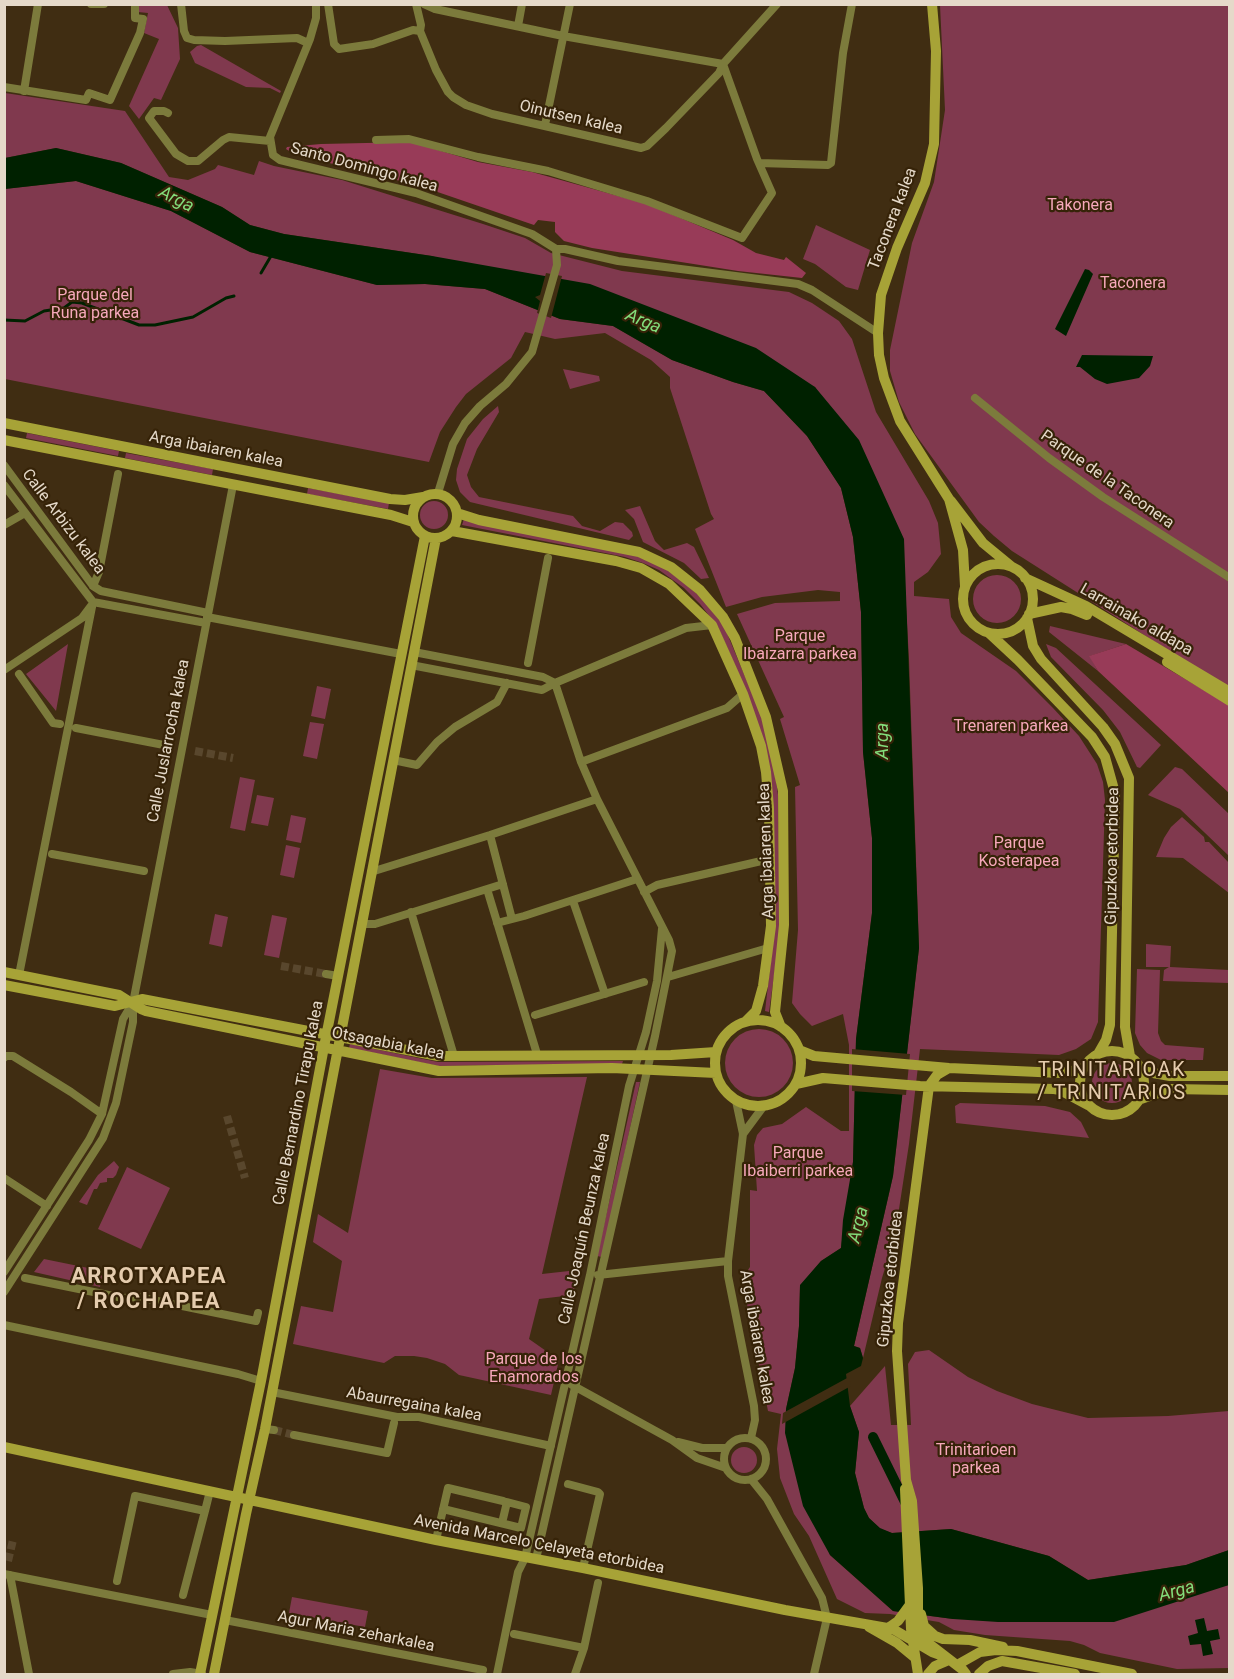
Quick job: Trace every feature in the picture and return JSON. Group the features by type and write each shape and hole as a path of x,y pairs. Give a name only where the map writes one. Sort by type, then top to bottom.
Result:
{"street":[{"path":"24,91 38,4"},
{"path":"92,4 104,4"},
{"path":"4,87 86,100 89,93 110,100 137,27 143,19 135,18 135,4"},
{"path":"181,4 187,38 225,41 297,38 308,43"},
{"name":"Santo Domingo kalea","path":"316,4 316,18 308,43 270,141 273,155 280,160 416,193 532,234 557,257"},
{"path":"328,4 334,44 339,49 373,44 413,30 420,31"},
{"name":"Oinutsen kalea","path":"416,4 421,24 420,31 436,69 453,97 466,105 492,114 640,148 647,146 666,128 719,73 723,64"},
{"path":"424,4 435,9 563,36 723,64"},
{"path":"518,26 522,4"},
{"path":"545,125 570,4"},
{"path":"723,64 777,4"},
{"path":"759,163 828,165 832,160 843,53 852,4"},
{"name":"Taconera kalea","path":"932,4 937,101 934,144 926,183 887,274 879,309 879,355 884,378 900,421 949,499 983,543 1014,568"},
{"path":"376,140 409,139 556,174 647,201 742,238 772,193 723,64"},
{"path":"168,113 154,111 149,118 176,154 188,161 198,161 223,140 230,138 270,141"},
{"path":"438,493 453,444 465,423 480,406 507,384 532,352 557,257 565,249 618,261 798,284 812,290 878,333"},
{"name":"Parque de la Taconera","path":"975,398 1049,458 1103,497 1230,578"},
{"name":"Arga ibaiaren kalea","path":"4,423 390,499 405,500 423,497"},
{"name":"Arga ibaiaren kalea","path":"4,440 391,515 413,522"},
{"name":"Calle Arbizu kalea","path":"4,465 93,586 101,591 207,618"},
{"path":"93,586 99,572 118,474"},
{"name":"Calle Arbizu kalea","path":"4,485 93,602 207,618 401,654"},
{"name":"Calle Juslarrocha kalea","path":"4,1292 102,1138 116,1103 133,1022 133,1003 233,485"},
{"path":"438,493 451,500 457,513 452,531 436,538 425,536 413,522 414,508 423,497 438,493"},
{"name":"Taconera kalea","path":"949,499 963,550 965,586"},
{"path":"4,525 25,513"},
{"name":"Arga ibaiaren kalea","path":"457,513 479,520 639,552 670,567 700,590 725,615 766,717 783,791 784,925 775,1012 781,1027"},
{"name":"Arga ibaiaren kalea","path":"452,531 616,561 641,568 669,584 712,625 743,694 766,772 771,926 763,986 756,1011 745,1022"},
{"name":"Calle Bernardino Tirapu kalea","path":"200,1674 261,1381 425,536"},
{"name":"Calle Bernardino Tirapu kalea","path":"214,1674 249,1501 270,1430 272,1392 436,538"},
{"path":"528,663 548,558"},
{"path":"991,565 1003,565 1014,568 1025,578 1032,592 1032,607 1021,625 1006,633 989,633 975,626 965,612 963,594 972,576 991,565"},
{"name":"Larrainako aldapa","path":"1025,578 1086,606 1230,692"},
{"path":"4,670 82,618 93,602"},
{"path":"19,975 93,602"},
{"name":"Larrainako aldapa","path":"1028,616 1061,607 1082,612 1230,701"},
{"name":"Gipuzkoa etorbidea","path":"1028,616 1033,646 1041,659 1103,727 1114,744 1129,778 1125,1027 1130,1056"},
{"path":"411,665 542,690 555,682 686,628 712,625"},
{"name":"Gipuzkoa etorbidea","path":"989,633 1092,737 1105,757 1115,793 1110,1025 1106,1040 1098,1054"},
{"path":"414,652 543,677 555,682"},
{"path":"19,675 53,723 60,724"},
{"name":"Calle Joaquín Beunza kalea","path":"531,1558 550,1446 566,1383 634,1069 646,1055 668,977 672,951 669,940 597,799 581,762 555,682"},
{"path":"393,760 417,765 437,742 455,727 497,702 507,683"},
{"path":"581,762 728,708 743,694"},
{"path":"76,728 169,746"},
{"path":"371,872 597,799"},
{"path":"490,835 512,919"},
{"path":"52,854 144,872"},
{"path":"644,892 657,885 770,859"},
{"path":"497,923 637,879"},
{"path":"361,924 375,924 503,884"},
{"path":"488,889 537,1054"},
{"path":"573,901 605,994"},
{"path":"411,912 454,1056"},
{"name":"Calle Joaquín Beunza kalea","path":"497,1674 518,1572 531,1558 576,1387 648,1070 646,1055 661,952 662,929"},
{"path":"668,977 768,948"},
{"name":"Otsagabia kalea","path":"4,972 119,995 146,1011 440,1071 634,1069 716,1073"},
{"path":"326,974 338,976"},
{"path":"535,1015 644,982"},
{"name":"Otsagabia kalea","path":"4,985 115,1006 142,999 438,1056 646,1055 716,1052"},
{"name":"Calle Juslarrocha kalea","path":"4,1272 89,1140 102,1114 123,1019 133,1003"},
{"path":"757,1020 781,1027 795,1041 799,1050 800,1073 796,1084 781,1100 763,1107 736,1101 727,1094 716,1073 716,1052 722,1039 732,1028 745,1022 757,1020"},
{"path":"799,1050 814,1056 949,1068 1060,1073 1083,1069"},
{"path":"796,1084 810,1079 833,1078 918,1086 1060,1090 1098,1113 1110,1116 1128,1112 1141,1099 1145,1081 1137,1063 1130,1056 1108,1051 1089,1060 1083,1069 1080,1082 1082,1094 1088,1105"},
{"path":"5,1057 13,1056 102,1114"},
{"path":"929,1086 937,1076 949,1068"},
{"path":"1142,1071 1170,1076 1230,1076"},
{"name":"Gipuzkoa etorbidea","path":"917,1631 910,1588 904,1499 906,1480 897,1351 898,1323 929,1086"},
{"path":"1141,1099 1170,1089 1230,1090"},
{"name":"Arga ibaiaren kalea","path":"736,1101 743,1134 728,1276 754,1406 755,1420 751,1438"},
{"name":"Arga ibaiaren kalea","path":"743,1134 763,1107"},
{"path":"4,1178 46,1206"},
{"path":"590,1275 728,1261"},
{"path":"25,1278 256,1321 258,1313"},
{"path":"4,1325 238,1374 261,1381"},
{"path":"566,1383 672,1440 697,1458 726,1468 734,1477 751,1479 762,1471 766,1458 762,1446 751,1438 737,1439 726,1448 724,1455 726,1468"},
{"name":"Abaurregaina kalea","path":"272,1392 397,1417 419,1417 550,1446"},
{"name":"Abaurregaina kalea","path":"294,1435 387,1453 394,1423"},
{"path":"672,1440 702,1448 726,1448"},
{"name":"Avenida Marcelo Celayeta etorbidea","path":"4,1447 435,1540 827,1618 917,1631"},
{"path":"751,1479 767,1499 820,1594 827,1618 814,1674"},
{"path":"568,1484 600,1494 583,1568"},
{"path":"435,1540 448,1488 503,1501"},
{"path":"183,1595 210,1491"},
{"path":"117,1581 135,1496 205,1511"},
{"path":"443,1509 502,1523"},
{"path":"29,1674 7,1574 212,1615"},
{"path":"575,1674 584,1648 598,1583"},
{"path":"888,1628 913,1606 924,1626 917,1631 914,1657 918,1674"},
{"name":"Agur Maria zeharkalea","path":"225,1620 483,1670"},
{"name":"Avenida Marcelo Celayeta etorbidea","path":"863,1624 897,1643 914,1657"},
{"path":"917,1631 944,1639 974,1641 1132,1674"},
{"path":"917,1631 932,1652 950,1660 966,1674"},
{"path":"514,1634 584,1648"},
{"path":"928,1674 935,1666 980,1652 1017,1651"},
{"path":"979,1674 988,1666 1002,1661 1075,1674"},
{"path":"173,1674 190,1672 200,1674"}],"green space":[{"path":"138,5 167,5 178,28 180,59 161,100 154,98 139,119 129,106 159,39 144,33 148,13 138,12"},
{"name":"Takonera","path":"940,5 1229,5 1229,689 1012,551 994,536 979,522 915,434 899,402 890,371 890,350 912,243 934,182 945,110"},
{"path":"201,45 281,91 280,93 270,88 246,87 195,63 190,52"},
{"path":"5,93 125,111 169,177 188,180 215,169 218,165 254,175 259,161 342,180 525,238 551,253 622,271 789,292 812,303 839,321 852,339 876,412 929,501 938,523 941,554 928,572 914,582 914,596 949,599 951,617 961,633 1016,671 1053,708 1079,736 1097,764 1103,782 1105,800 1098,1022 1091,1039 1076,1049 1059,1055 920,1049 895,1235 863,1358 860,1348 854,1346 893,1176 919,948 909,659 902,536 815,387 432,256 284,234 250,225 222,207 121,163 56,148 5,158"},
{"path":"76,181 171,211 250,252 377,285 425,284 485,289 560,319 613,326 672,360 764,391 807,436 841,488 853,537 861,612 863,752 872,838 872,913 856,1039 853,1162 841,1248 821,1261 800,1286 795,1368 786,1409 830,1555 893,1611 953,1619 1229,1585 1229,1668 1177,1669 1100,1653 1070,1641 985,1635 954,1630 939,1622 890,1614 865,1613 837,1599 809,1536 794,1514 780,1478 777,1449 781,1414 768,1411 742,1279 750,1267 750,1190 757,1191 754,1145 757,1135 763,1128 782,1124 806,1107 841,1131 849,1131 849,1045 843,1014 812,1026 792,1003 798,930 795,787 800,785 780,719 784,717 737,614 775,603 840,601 840,592 818,590 762,597 726,607 695,529 714,519 670,388 670,377 651,360 605,333 555,339 525,332 511,358 466,394 456,407 440,432 429,462 5,379 4,189"},
{"path":"816,225 870,250 858,290 846,287 815,264 803,259"},
{"path":"563,369 599,376 600,381 570,389"},
{"path":"498,406 499,412 477,449 467,475 471,487 479,497 573,516 582,526 600,531 615,522 623,523 633,536 629,540 470,502 460,492 456,480 457,469 467,439 483,419"},
{"path":"27,433 119,451 118,456 26,438"},
{"path":"126,453 213,469 212,475 125,458"},
{"path":"308,488 389,503 388,509 307,494"},
{"path":"434,501 444,505 448,515 444,525 434,529 424,525 420,515 424,505"},
{"path":"640,506 655,541 664,550 687,543 694,547 709,578 701,579 684,563 643,542 634,519 625,510"},
{"path":"464,519 632,554 663,567 683,582 703,599 724,626 761,715 775,772 778,795 781,925 769,1012 765,1011 775,926 772,793 741,679 718,627 684,588 659,570 643,563 625,557 462,525"},
{"path":"992,575 1002,575 1014,582 1021,594 1021,604 1014,616 1002,623 992,623 977,612 973,604 973,594 984,579"},
{"path":"1050,626 1126,644 1090,656 1098,671 1049,632"},
{"path":"68,644 56,711 26,674"},
{"path":"1046,644 1056,648 1161,745 1140,768 1137,767 1120,732 1103,710 1051,657"},
{"path":"317,686 331,689 325,719 311,716"},
{"path":"310,722 324,724 317,759 303,756"},
{"path":"1175,767 1182,769 1229,814 1229,856 1180,809 1148,795"},
{"path":"240,777 255,780 245,831 230,828"},
{"path":"257,795 274,798 268,826 251,823"},
{"path":"291,815 306,818 301,843 286,840"},
{"path":"1182,817 1229,863 1229,893 1183,858 1156,857 1171,827"},
{"path":"286,845 300,848 294,878 280,875"},
{"path":"215,914 228,917 222,947 209,944"},
{"path":"272,915 287,918 279,958 264,955"},
{"path":"1146,944 1171,946 1170,967 1229,970 1229,983 1163,981 1164,970 1169,967 1146,967"},
{"path":"1137,969 1160,970 1158,1033 1161,1041 1165,1045 1204,1048 1203,1060 1161,1060 1147,1053 1140,1045 1135,1033"},
{"path":"752,1029 766,1029 778,1034 788,1044 793,1063 788,1082 778,1092 766,1097 752,1097 740,1092 730,1082 725,1070 725,1056 730,1044 740,1034"},
{"path":"350,1044 438,1062 623,1061 622,1064 438,1066 349,1048"},
{"path":"1112,1063 1120,1064 1126,1069 1131,1075 1131,1091 1126,1097 1120,1102 1112,1103 1104,1102 1098,1097 1093,1091 1092,1083 1093,1075 1098,1069 1104,1064"},
{"name":"Parque de los Enamorados","path":"380,1069 432,1078 587,1077 542,1274 578,1270 573,1295 539,1299 529,1339 559,1360 551,1395 459,1375 445,1364 427,1358 395,1356 384,1363 293,1344 301,1306 333,1312 342,1261 313,1242 318,1214 348,1233"},
{"path":"636,1082 640,1082 602,1257 597,1256"},
{"path":"960,1103 1045,1106 1070,1112 1081,1122 1089,1138 956,1123 955,1106"},
{"path":"114,1161 119,1167 116,1175 113,1178 107,1178 107,1182 100,1183 97,1189 94,1189 87,1205 79,1202 98,1175"},
{"path":"127,1167 170,1188 141,1249 98,1229"},
{"path":"44,1259 103,1271 100,1287 34,1272"},
{"name":"Trinitarioen parkea","path":"929,1350 968,1377 997,1391 1032,1404 1088,1418 1168,1416 1229,1411 1229,1550 1186,1565 1088,1580 1049,1556 951,1529 892,1533 880,1529 869,1518 864,1508 855,1473 859,1432 850,1406 885,1366 891,1425 911,1425 908,1364 915,1352"},
{"path":"744,1447 754,1450 757,1460 754,1470 744,1473 734,1470 731,1460 734,1450"},
{"path":"292,1597 368,1611 365,1627 289,1613"}],"shaded area":[{"path":"411,142 478,162 532,172 647,204 733,240 756,253 784,260 786,257 806,273 802,278 738,271 592,248 564,241 555,232 555,222 538,220 534,225 420,186 294,154 286,149 287,147 321,144"},
{"path":"1126,644 1229,705 1229,793 1098,671 1089,656"}],"water":[{"name":"Arga","path":"56,148 121,163 222,207 250,225 284,234 432,256 590,284 756,348 815,387 859,440 904,539 919,948 893,1176 854,1346 860,1348 863,1358 861,1366 846,1374 850,1406 859,1432 855,1473 864,1508 869,1518 880,1528 892,1533 951,1529 1049,1556 1088,1580 1186,1565 1229,1550 1229,1585 1114,1622 998,1622 893,1611 830,1555 803,1506 785,1433 786,1409 795,1368 800,1285 821,1261 841,1248 843,1220 853,1162 856,1039 872,913 872,838 863,752 861,612 853,537 841,488 807,436 764,391 672,360 613,326 560,319 485,289 425,284 377,285 250,252 171,211 76,181 5,189 5,158"},
{"path":"1085,269 1093,274 1066,336 1055,329"},
{"path":"1082,355 1153,356 1150,366 1139,378 1107,384 1095,379 1080,367 1076,367"},
{"path":"1204,1618 1207,1631 1218,1629 1220,1639 1210,1641 1213,1654 1203,1656 1201,1644 1190,1645 1188,1636 1198,1633 1195,1620"}],"pier":[{"path":"546,273 562,276 551,318 537,313 540,301 535,297 540,295"},
{"path":"852,1049 910,1054 906,1095 852,1091"},
{"path":"849,1377 851,1386 782,1424 783,1413"}],"waterway":[{"path":"261,273 271,256"},
{"path":"4,320 25,321 44,311 64,308 72,302 82,303 139,325 155,325 193,317 226,298 234,296"},
{"path":"873,1437 906,1504"}],"tunnel":[{"path":"195,751 233,758"},
{"path":"281,966 326,974"},
{"path":"227,1116 245,1178"},
{"path":"274,1430 294,1435"},
{"path":"8,1561 13,1540"}],"district":[{"name":"TRINITARIOAK / TRINITARIOS","path":"1112,1082"},
{"name":"ARROTXAPEA / ROCHAPEA","path":"149,1290"}],"park label":[{"name":"Taconera","path":"1133,284"},
{"name":"Parque del Runa parkea","path":"95,305"},
{"name":"Parque Ibaizarra parkea","path":"800,646"},
{"name":"Trenaren parkea","path":"1011,727"},
{"name":"Parque Kosterapea","path":"1019,853"},
{"name":"Parque Ibaiberri parkea","path":"798,1163"}]}
